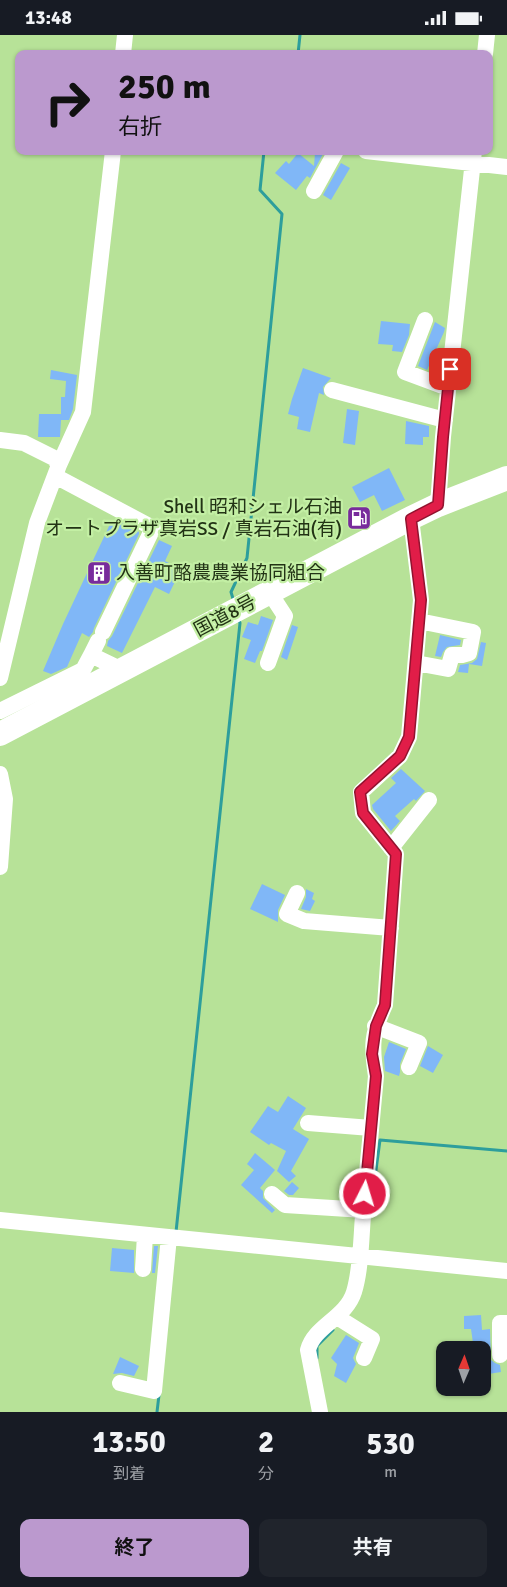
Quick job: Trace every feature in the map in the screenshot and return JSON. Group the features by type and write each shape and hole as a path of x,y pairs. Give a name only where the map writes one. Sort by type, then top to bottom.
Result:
{"highway":[{"name":"国道8号","path":"0,734 438,505 507,479"}],"street":[{"path":"123,50 125,35"},
{"path":"485,50 487,35"},
{"path":"0,678 37,523 82,412 113,155"},
{"path":"314,191 334,155"},
{"path":"438,155 474,157 507,167"},
{"path":"438,505 448,388 474,157"},
{"path":"425,320 405,372 448,388"},
{"path":"332,390 445,420"},
{"path":"0,439 24,443 54,458 57,471 153,529 83,670 0,711"},
{"path":"320,1412 308,1350 310,1340 337,1317 351,1300 355,1289 376,1076 372,1054 376,1026 385,1005 396,854 363,813 360,792 400,756 409,737 421,600 411,519"},
{"path":"268,663 285,616 270,593"},
{"path":"416,663 448,669 452,655 469,653 473,632 420,621"},
{"path":"97,643 122,670"},
{"path":"0,774 6,799 0,867"},
{"path":"391,848 429,800"},
{"path":"297,893 287,914 304,921 391,928"},
{"path":"376,1026 420,1043 409,1067"},
{"path":"308,1123 371,1128"},
{"path":"272,1194 285,1205 364,1210"},
{"path":"0,1220 507,1271"},
{"path":"143,1269 145,1235"},
{"path":"120,1383 154,1391 169,1237"},
{"path":"337,1317 372,1339 364,1358"},
{"path":"500,1355 500,1323 507,1323"}],"building":[{"path":"296,155 300,155 314,166 315,155 322,155 310,178 307,176 296,190 275,173 286,161 289,164"},
{"path":"341,163 350,168 331,200 323,195"},
{"path":"381,321 410,324 409,335 402,352 392,351 393,345 378,344"},
{"path":"435,322 445,328 427,370 418,366"},
{"path":"303,368 331,378 323,387 324,395 319,393 310,432 297,429 299,417 288,414"},
{"path":"51,370 77,375 73,409 69,420 61,420 60,437 38,437 39,414 61,414 61,397 65,397 66,381 50,379"},
{"path":"347,409 359,411 355,445 343,443"},
{"path":"406,421 429,426 429,437 423,437 423,445 405,444"},
{"path":"389,468 405,500 382,511 374,495 360,502 352,487"},
{"name":"入善町酪農農業協同組合","path":"117,520 139,532 139,534 93,632 89,637 82,633 67,667 51,674 43,671 111,522 115,524"},
{"path":"159,540 172,546 165,561 181,569 169,594 155,587 122,653 107,646 108,641"},
{"path":"261,616 273,620 262,651 260,651 255,663 244,659 251,640 242,637 248,622 258,625"},
{"path":"292,625 298,627 287,660 281,657"},
{"path":"440,635 461,640 460,645 447,647 441,657 435,656"},
{"path":"481,642 486,643 482,666 469,664 468,673 458,672 460,665 472,663 477,659"},
{"path":"401,769 425,791 416,801 414,799 395,816 400,821 391,831 373,809 372,805 396,783 391,778"},
{"path":"262,884 285,895 278,910 278,922 250,909"},
{"path":"306,889 314,893 312,899 315,901 310,911 301,909 306,897"},
{"path":"389,1042 406,1049 400,1064 399,1076 385,1071 384,1057"},
{"path":"428,1046 443,1055 433,1073 420,1066"},
{"path":"288,1096 306,1108 293,1129 309,1139 291,1171 296,1176 289,1182 277,1171 286,1151 271,1143 269,1145 250,1132 268,1106 278,1112"},
{"path":"255,1153 275,1170 260,1188 263,1191 263,1198 275,1210 272,1213 241,1185 254,1170 247,1164"},
{"path":"292,1182 299,1188 293,1195 289,1195 284,1191"},
{"path":"154,1246 158,1246 155,1273 152,1273"},
{"path":"112,1248 134,1250 134,1273 110,1271"},
{"path":"481,1315 482,1330 490,1329 490,1341 473,1341 471,1329 464,1329 464,1316"},
{"path":"346,1335 359,1343 353,1358 356,1364 346,1383 334,1376 337,1364 331,1358"},
{"path":"120,1357 139,1366 134,1376 122,1373 113,1374"},
{"path":"491,1360 500,1365 501,1372 491,1374"}],"waterway":[{"path":"298,50 300,35"},
{"path":"234,602 231,592 247,558 282,214 260,190 264,155"},
{"path":"176,1232 239,620"},
{"path":"372,1200 380,1140 507,1151"},
{"path":"317,1358 317,1346 333,1330"},
{"path":"157,1412 159,1395"}],"place":[{"name":"Shell 昭和シェル石油 オートプラザ真岩SS / 真岩石油(有)","path":"359,518"},
{"name":"入善町酪農農業協同組合","path":"99,573"}],"route":[{"path":"365,1194 376,1076 372,1054 376,1026 385,1005 396,854 363,813 360,792 400,756 409,737 421,600 411,519 438,505 450,369"}]}
